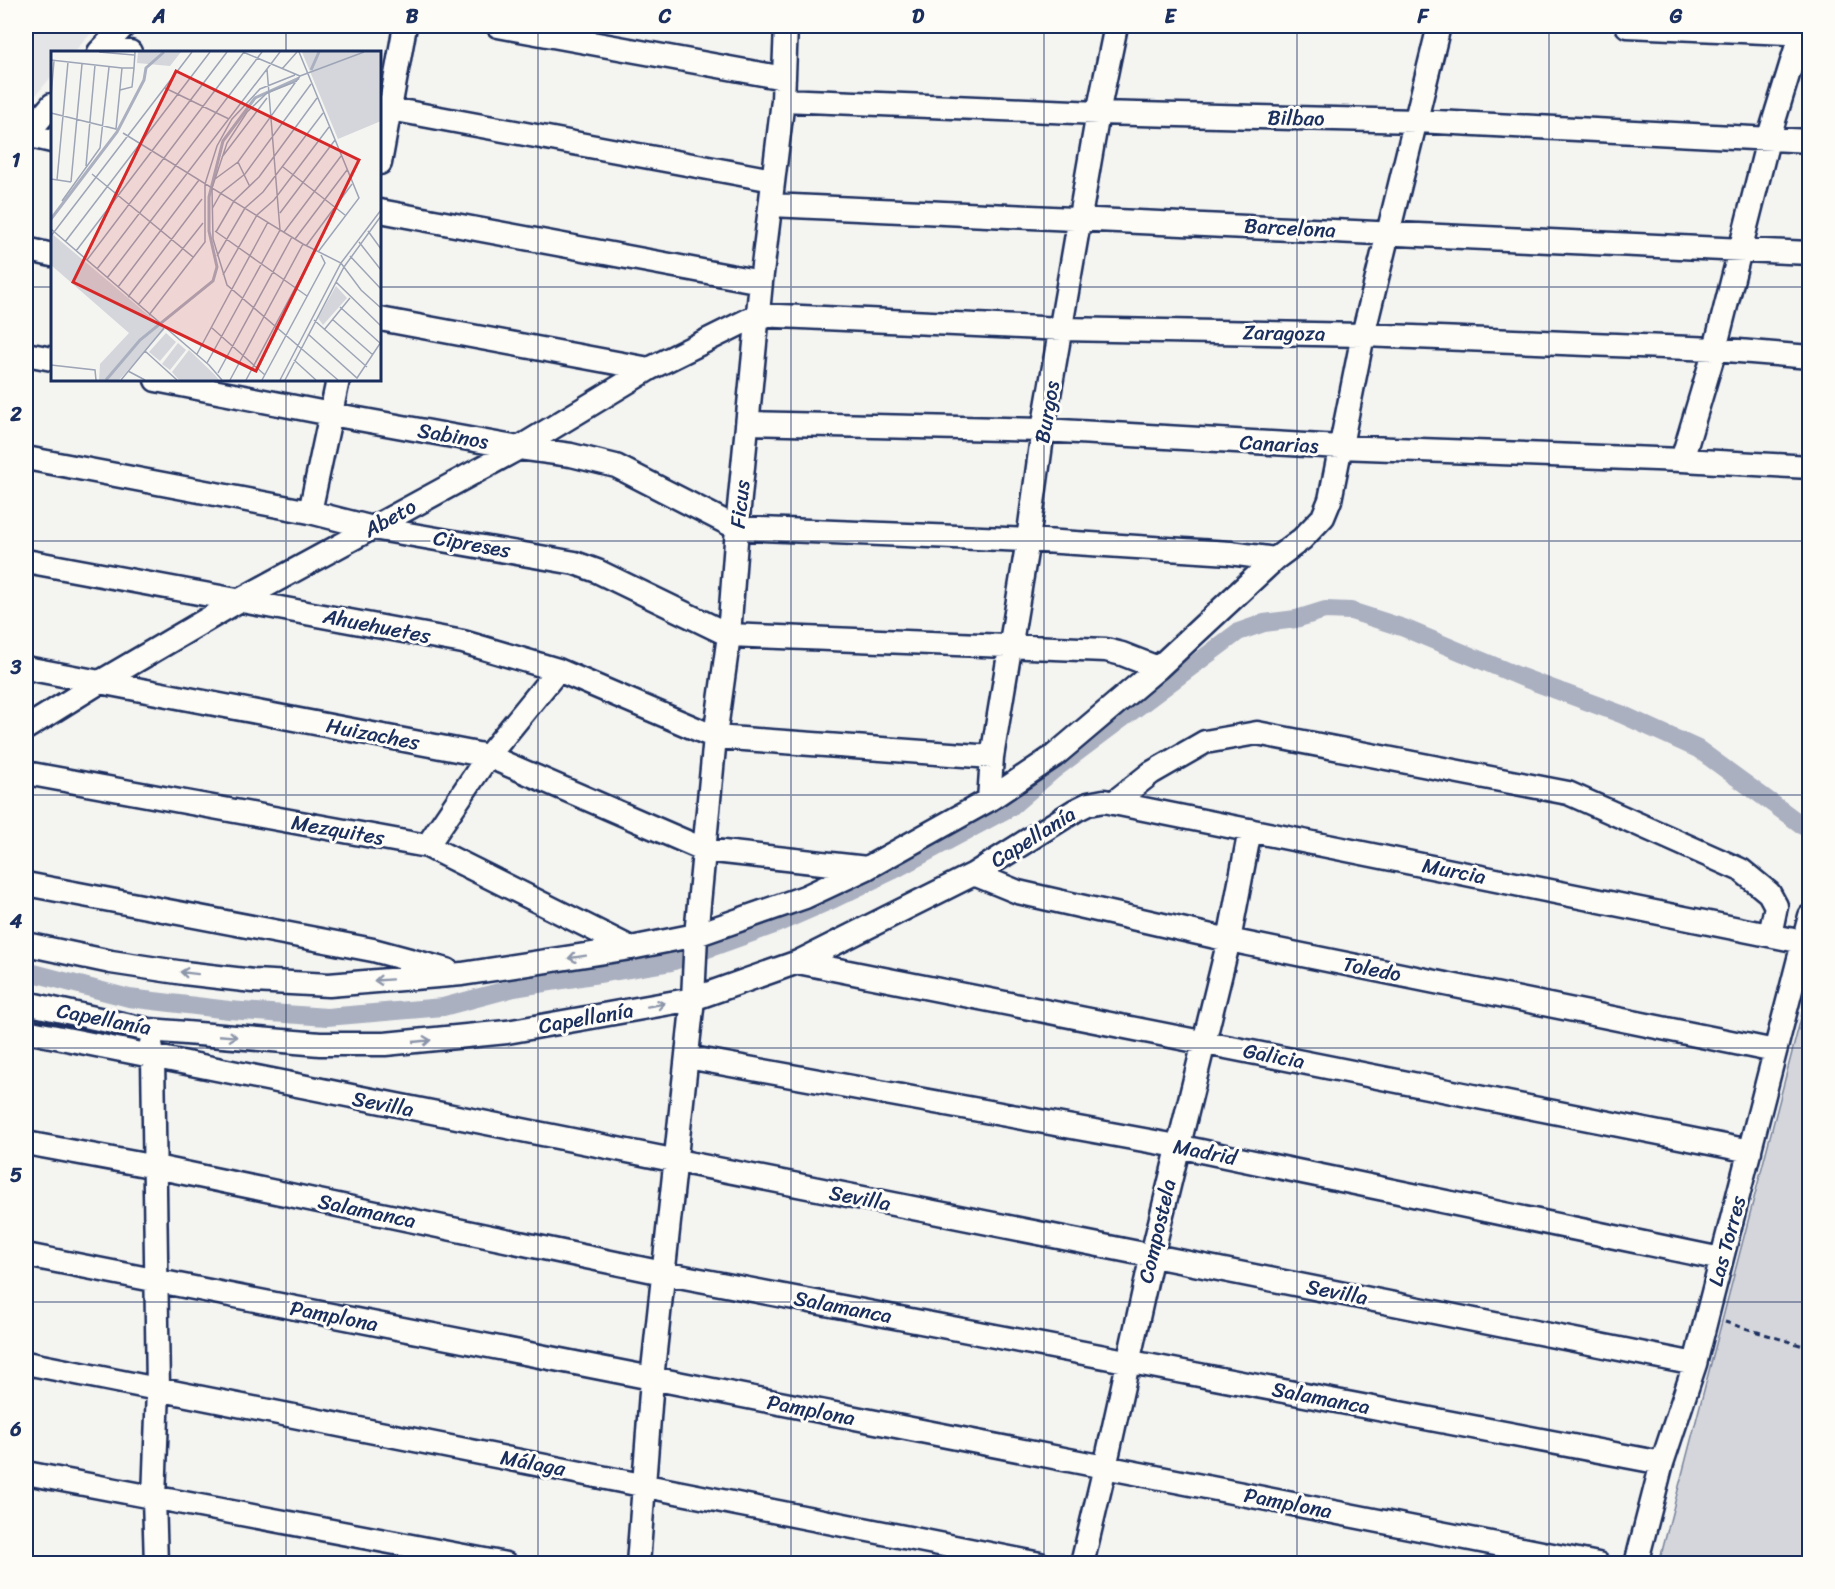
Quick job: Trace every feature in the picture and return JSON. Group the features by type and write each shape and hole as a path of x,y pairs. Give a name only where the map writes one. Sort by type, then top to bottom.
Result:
{"street":[{"path":"102,50 124,26"},
{"path":"381,152 385,108 405,26"},
{"name":"Bilbao","path":"498,26 784,89 1098,113 1417,121 1809,141"},
{"name":"Ficus","path":"638,1563 652,1379 694,991 696,941 716,737 729,635 761,282 784,89 786,26"},
{"name":"Burgos","path":"988,800 992,757 1028,540 1043,430 1098,113 1116,26"},
{"path":"26,944 111,963 253,981 329,985 462,974 631,948 696,941 806,897 867,868 988,800 1054,756 1158,668 1275,559 1302,539 1323,517 1330,501 1363,335 1439,26"},
{"path":"1627,26 1805,31 1768,140 1715,349 1682,460"},
{"path":"51,106 26,135 51,141"},
{"path":"385,108 773,180"},
{"name":"Barcelona","path":"771,205 1809,253"},
{"path":"381,211 761,282"},
{"path":"26,249 51,255"},
{"name":"Zaragoza","path":"758,315 1062,329 1363,335 1715,349 1809,357"},
{"name":"Abeto","path":"26,728 240,600 519,448 649,369 758,315"},
{"path":"381,319 649,369"},
{"path":"26,354 51,359"},
{"name":"Sabinos","path":"161,381 519,448 571,455 616,466 737,528"},
{"path":"310,512 338,381"},
{"name":"Canarias","path":"748,423 1043,430 1340,447 1809,467"},
{"name":"Cipreses","path":"26,458 310,512 372,528 574,563 729,635"},
{"path":"737,528 1028,540 1230,553 1275,559"},
{"name":"Ahuehuetes","path":"26,561 463,642 558,670 716,737 992,757"},
{"path":"729,635 1106,650 1158,668"},
{"name":"Huizaches","path":"26,668 488,756 705,850 867,868"},
{"path":"427,846 488,756 558,670"},
{"path":"1109,802 1150,773 1205,742 1257,733 1568,793 1741,870 1769,892 1776,906 1770,935"},
{"name":"Mezquites","path":"26,773 427,846 631,948"},
{"name":"Murcia","path":"1109,802 1803,942"},
{"name":"Capellanía","path":"26,1003 149,1030 320,1044 386,1044 507,1032 694,991 798,962 974,874 1076,810 1088,804 1109,802"},
{"name":"Compostela","path":"1082,1563 1177,1146 1229,940 1250,830"},
{"name":"Toledo","path":"974,874 1018,892 1229,940 1775,1051"},
{"path":"26,884 373,950 462,974"},
{"name":"Las Torres","path":"1636,1563 1662,1463 1695,1364 1809,916"},
{"name":"Galicia","path":"798,962 1750,1151"},
{"path":"149,1030 153,1058 156,1167 158,1389 154,1498 156,1563"},
{"name":"Sevilla","path":"26,1031 1695,1364"},
{"name":"Madrid","path":"687,1057 1177,1146 1721,1259"},
{"name":"Salamanca","path":"26,1143 156,1167 663,1273 1662,1463"},
{"name":"Pamplona","path":"26,1255 1598,1563"},
{"name":"Málaga","path":"26,1363 1040,1563"},
{"path":"26,1473 507,1563"}],"path":[{"path":"1707,1316 1809,1348"}],"shaded area":[{"path":"26,26 98,26 75,51 51,51 51,77 26,107"},
{"path":"1809,987 1809,1563 1659,1563"}],"waterway":[{"path":"26,971 129,998 229,1010 327,1017 443,1007 514,988 671,962 774,925 834,899 892,871 1011,807 1055,769 1238,632 1264,623 1296,619 1325,610 1351,611 1404,628 1521,677 1621,714 1698,749 1810,831"}]}
